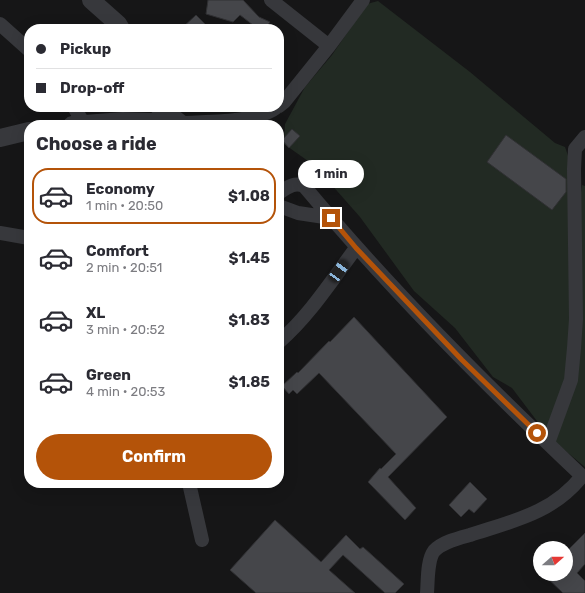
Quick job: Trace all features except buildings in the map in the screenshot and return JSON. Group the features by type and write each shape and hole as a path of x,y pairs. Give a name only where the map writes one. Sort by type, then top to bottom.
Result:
{"street":[{"path":"91,0 118,24"},
{"path":"272,0 329,46"},
{"path":"284,102 329,46 363,0"},
{"path":"0,24 24,46"},
{"path":"166,112 176,120"},
{"path":"227,120 255,117 269,112"},
{"path":"97,120 125,114 162,120"},
{"path":"0,138 24,132"},
{"path":"548,443 571,380 576,319 575,149 585,137"},
{"path":"284,189 290,185 300,184 304,186 356,248 462,360 582,476 576,484 555,502 541,511 453,540 439,547 430,557 426,593"},
{"path":"284,208 298,213 331,218"},
{"path":"0,233 24,237"},
{"path":"284,337 300,321 318,299 356,248"},
{"path":"190,488 202,540"}],"shaded area":[{"path":"378,1 470,72 555,143 565,147 574,173 570,363 546,433 512,388 493,377 455,328 414,291 360,217 315,166 284,144 285,124 305,87 332,55 367,4"},
{"path":"582,185 585,186 585,467 551,439 573,381 578,214"}],"route":[{"path":"331,218 356,248 462,360 537,433"}]}
